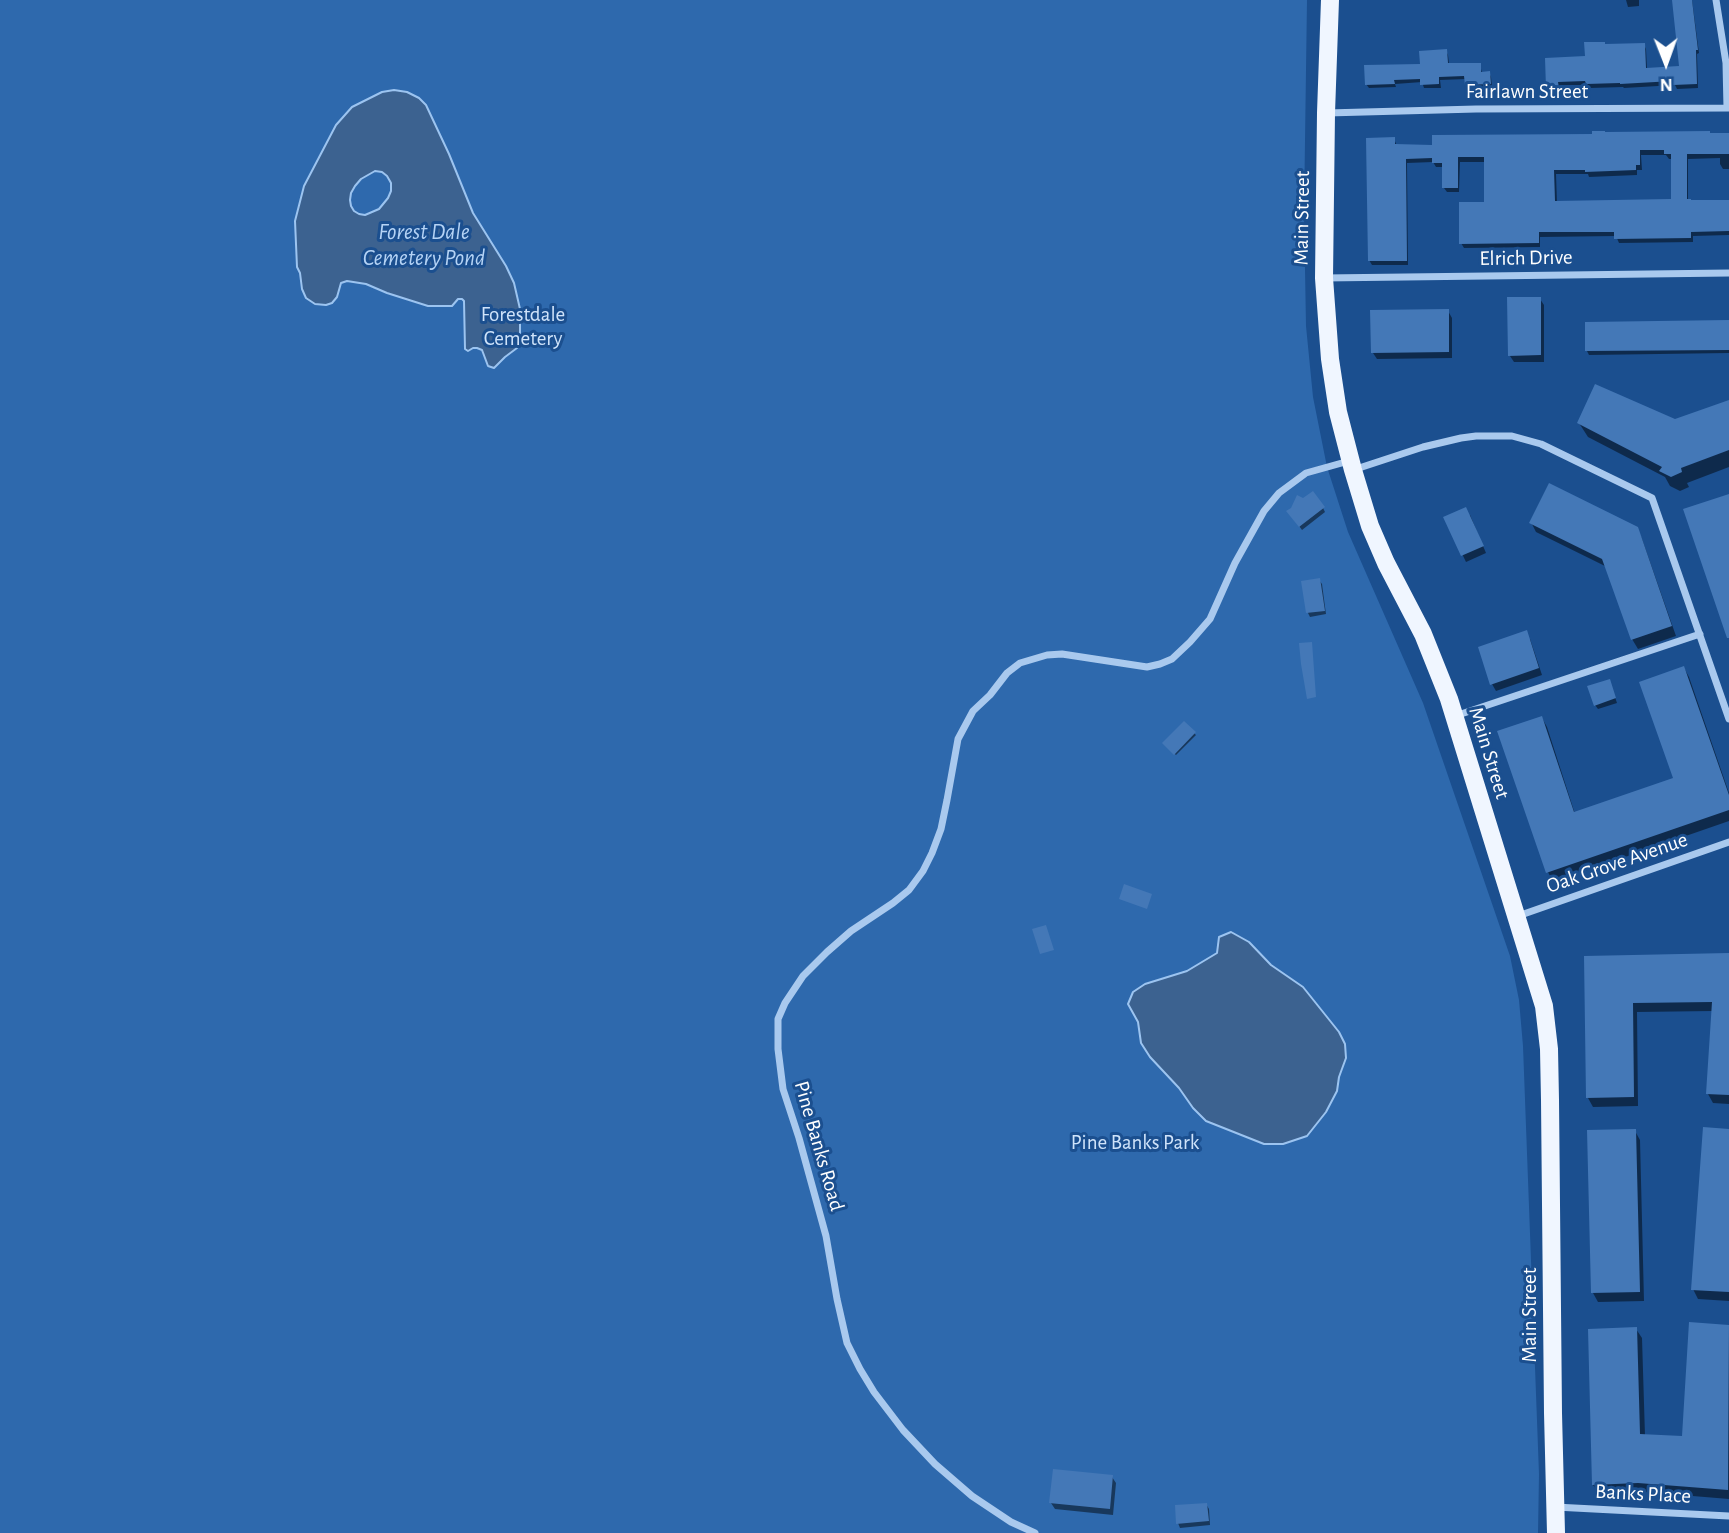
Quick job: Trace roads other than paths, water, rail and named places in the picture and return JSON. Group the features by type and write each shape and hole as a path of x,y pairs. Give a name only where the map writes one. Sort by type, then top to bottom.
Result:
{"main road":[{"name":"Main Street","path":"1329,0 1324,278 1330,359 1338,412 1370,526 1423,634 1446,690 1544,1006 1549,1056 1556,1533"}],"street":[{"path":"1716,0 1726,63 1728,108"},
{"name":"Fairlawn Street","path":"1326,113 1728,108"},
{"name":"Elrich Drive","path":"1324,278 1729,273"},
{"name":"Pine Banks Road","path":"1035,1533 1011,1522 972,1496 935,1464 903,1430 860,1369 847,1343 826,1236 783,1089 778,1049 778,1019 803,976 851,931 909,890 923,871 941,829 958,739 973,711 1007,673 1020,663 1047,655 1062,654 1147,667 1172,659 1210,619 1235,563 1264,511 1279,493 1306,473 1476,436 1521,438 1541,444 1652,498 1729,719"},
{"path":"1454,717 1700,634"},
{"name":"Oak Grove Avenue","path":"1516,917 1729,842"},
{"name":"Banks Place","path":"1555,1507 1729,1516"}],"water":[{"name":"Forest Dale Cemetery Pond","path":"382,92 407,92 426,105 473,213 514,283 520,309 520,339 517,348 494,368 488,366 482,350 465,349 462,299 458,299 452,306 428,306 366,284 347,281 341,283 332,303 326,305 315,304 306,298 302,289 297,267 295,221 304,186 336,125 352,107","holes":["375,171 382,172 391,183 388,198 379,209 365,215 354,211 350,200 355,186"]},
{"path":"1231,932 1249,942 1271,965 1303,987 1339,1032 1345,1044 1346,1058 1337,1091 1326,1112 1307,1136 1283,1144 1264,1144 1206,1121 1150,1057 1141,1043 1138,1022 1128,1004 1133,992 1145,984 1187,971 1217,953 1219,937"}],"park label":[{"name":"Forestdale Cemetery","path":"523,327"},
{"name":"Pine Banks Park","path":"1135,1143"}]}
